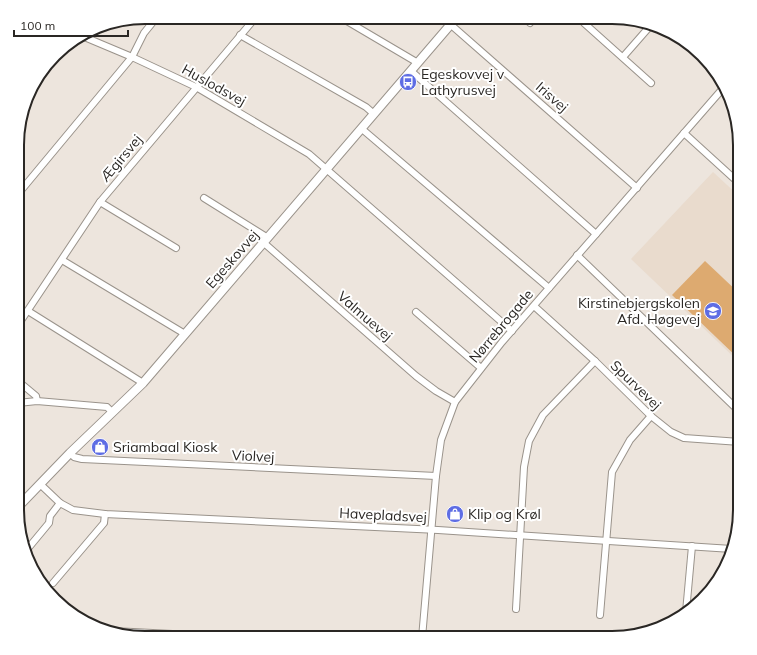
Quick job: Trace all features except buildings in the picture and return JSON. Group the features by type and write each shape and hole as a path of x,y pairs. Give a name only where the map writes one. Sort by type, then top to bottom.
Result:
{"street":[{"path":"24,187 132,57 144,33 151,24"},
{"name":"Ægirsvej","path":"24,317 100,202 250,24"},
{"path":"352,24 418,63"},
{"name":"Egeskovvej","path":"24,501 70,453 143,383 362,129 450,24"},
{"name":"Irisvej","path":"450,24 637,188"},
{"path":"585,24 651,83"},
{"path":"623,57 648,30"},
{"path":"240,36 366,107 374,114"},
{"name":"Huslodsvej","path":"88,39 132,57 196,88 309,154 512,331"},
{"path":"411,71 596,234"},
{"name":"Nørrebrogade","path":"423,631 436,476 441,440 456,402 481,368 512,331 720,92"},
{"path":"362,129 549,288"},
{"path":"684,133 733,178"},
{"name":"Valmuevej","path":"204,198 266,241 416,376 436,391 456,402"},
{"path":"100,202 176,248"},
{"path":"577,256 733,405"},
{"path":"62,260 185,334"},
{"name":"Spurvevej","path":"534,306 595,361 651,416 671,432 684,438 733,442"},
{"path":"28,311 143,383"},
{"path":"416,312 481,368"},
{"path":"516,609 524,467 529,441 543,415 595,361"},
{"path":"24,386 36,396 37,401"},
{"path":"24,402 37,401 107,407 112,412"},
{"path":"600,615 612,472 630,440 651,416"},
{"name":"Violvej","path":"70,453 78,459 436,476"},
{"name":"Havepladsvej","path":"40,484 60,503 73,510 105,514 520,534 727,549"},
{"path":"30,546 49,523 50,516 60,503"},
{"path":"54,583 104,523 105,514"},
{"path":"687,605 692,546"}],"shaded area":[{"name":"Kirstinebjergskolen Afd. Høgevej","path":"713,172 733,191 733,356 631,259"},
{"path":"705,261 733,287 733,353 672,295"}],"place":[{"name":"Egeskovvej v Lathyrusvej","path":"408,82"},
{"name":"Kirstinebjergskolen Afd. Høgevej","path":"713,311"},
{"name":"Sriambaal Kiosk","path":"100,447"},
{"name":"Klip og Krøl","path":"455,514"}]}
